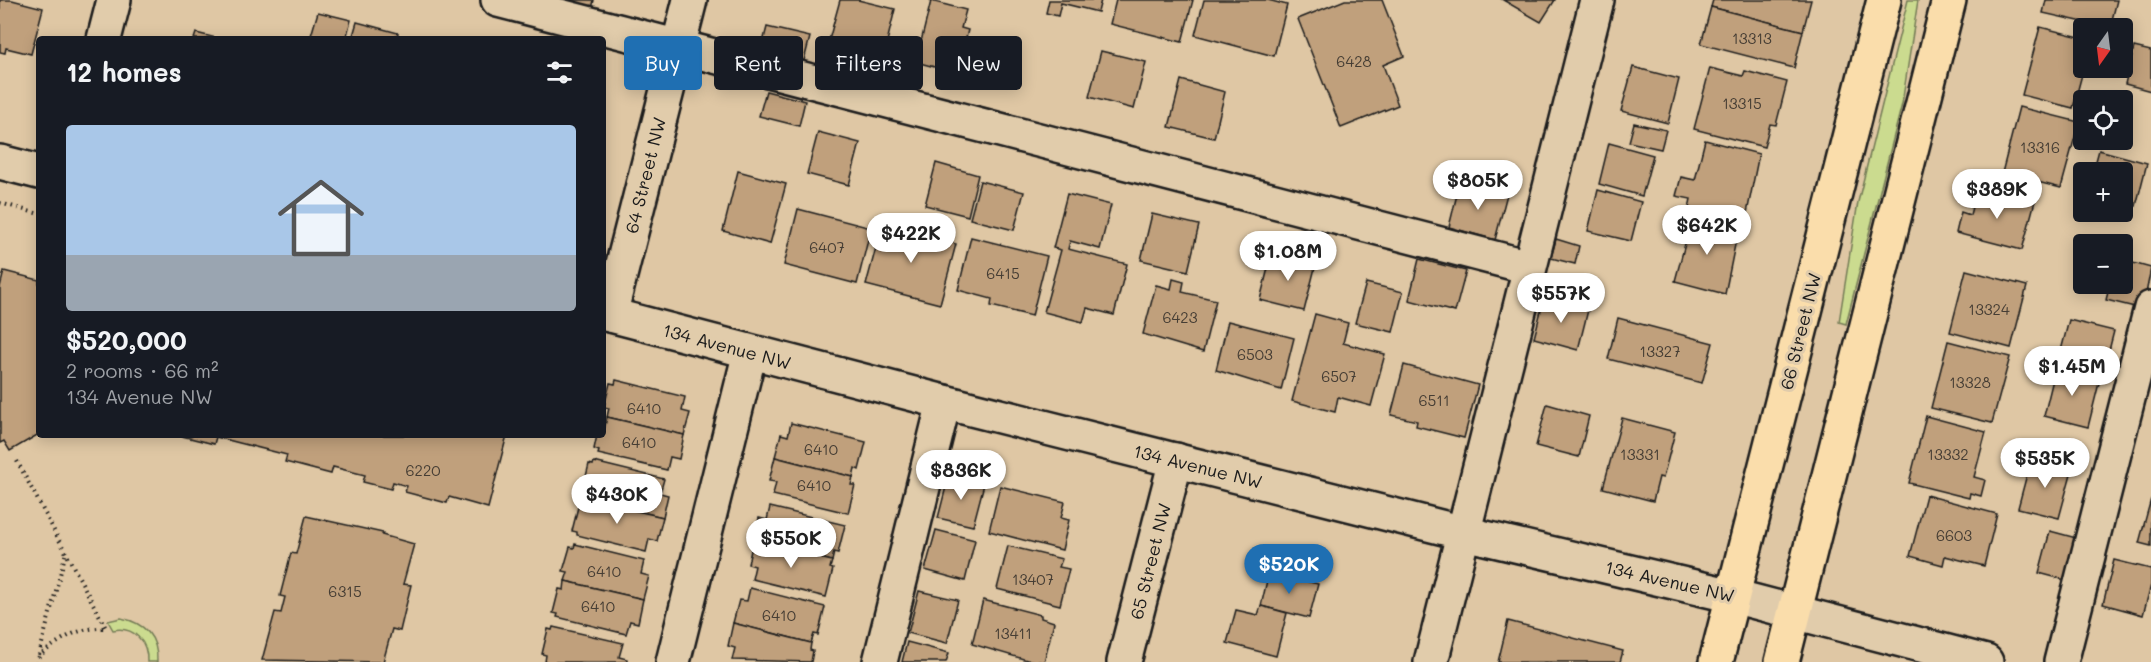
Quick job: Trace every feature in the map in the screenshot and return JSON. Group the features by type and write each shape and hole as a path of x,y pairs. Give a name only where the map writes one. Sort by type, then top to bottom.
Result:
{"main road":[{"name":"66 Street NW","path":"1716,662 1884,0"},
{"path":"1782,662 1949,0"}],"street":[{"path":"105,36 114,0"},
{"path":"498,0 630,36"},
{"name":"64 Street NW","path":"681,36 690,0"},
{"path":"1431,662 1597,0"},
{"path":"702,55 1529,267"},
{"name":"64 Street NW","path":"606,314 667,90"},
{"path":"0,162 36,171"},
{"path":"2061,662 2151,308"},
{"name":"134 Avenue NW","path":"606,314 1464,533 1733,596 1794,612 1903,652 1986,662"},
{"path":"673,662 750,352"},
{"path":"880,662 944,402"},
{"name":"65 Street NW","path":"1124,662 1176,460"}],"path":[{"path":"0,203 36,213"},
{"path":"17,461 107,630 90,627 72,632 39,657"},
{"path":"37,662 66,551"}],"green space":[{"path":"1908,0 1918,0 1902,104 1846,324 1839,322 1858,202"},
{"path":"121,618 137,623 148,632 155,645 157,662 147,662 145,648 133,633 121,629 113,630 108,621"}],"building":[{"path":"0,0 12,0 43,8 31,54 6,48 5,53 0,52"},
{"path":"554,0 594,0 592,9"},
{"path":"840,0 858,0 895,9 888,36 830,36"},
{"path":"1049,0 1101,0 1098,12 1061,3 1058,16 1046,13"},
{"path":"1116,0 1193,0 1182,42 1110,24"},
{"path":"1204,0 1268,0 1287,5 1274,56 1195,35"},
{"path":"1345,0 1382,0 1404,56 1383,65 1398,105 1341,128 1298,19"},
{"path":"1503,0 1555,0 1541,22"},
{"path":"1713,0 1811,0 1803,31 1711,7"},
{"path":"2046,0 2117,0 2112,18 2073,20 2043,13"},
{"path":"931,1 966,10 961,28 968,30 966,36 935,36 935,67 923,64 922,36"},
{"path":"1711,7 1803,31 1794,68 1701,44"},
{"path":"318,12 351,20 347,36 311,36"},
{"path":"357,22 398,33 398,36 353,36"},
{"path":"767,27 810,37 803,64 803,36 765,36"},
{"path":"2040,27 2073,35 2073,78 2081,78 2078,90 2073,90 2073,108 2022,95"},
{"path":"2134,47 2151,51 2151,91 2125,84 2126,78 2133,78"},
{"path":"1101,51 1146,62 1134,109 1089,97"},
{"path":"1633,67 1679,79 1668,123 1621,111"},
{"path":"1710,68 1743,76 1745,71 1787,82 1776,125 1770,124 1764,147 1694,129"},
{"path":"1181,80 1225,92 1214,138 1169,127"},
{"path":"766,91 805,101 799,126 759,116"},
{"path":"2019,107 2073,120 2073,144 2061,188 2002,173"},
{"path":"1634,123 1666,130 1661,149 1629,142"},
{"path":"818,132 860,143 849,185 807,174"},
{"path":"1705,140 1759,154 1745,223 1689,208 1691,199 1676,196 1681,177 1695,180"},
{"path":"1609,143 1653,155 1642,196 1599,184"},
{"path":"2099,150 2147,163 2136,206 2133,205 2133,162 2096,162"},
{"path":"936,163 978,175 968,216 925,205"},
{"path":"738,171 786,184 770,244 723,231"},
{"path":"980,181 1024,192 1014,230 970,219"},
{"path":"1460,182 1507,194 1495,240 1449,227"},
{"path":"1598,190 1641,202 1631,241 1588,231"},
{"path":"1976,191 2022,203 2023,198 2035,201 2022,250 1956,233 1961,212 1970,215"},
{"path":"1067,194 1111,205 1100,249 1070,241 1068,249 1127,264 1114,315 1087,308 1083,322 1044,312 1061,250 1053,248"},
{"path":"798,209 871,228 857,284 784,265"},
{"path":"1152,214 1199,225 1188,271 1141,260"},
{"path":"1692,218 1738,230 1725,294 1675,281"},
{"path":"882,225 956,244 940,304 866,285"},
{"path":"971,237 1047,256 1032,316 991,306 992,299 958,290"},
{"path":"1556,239 1579,246 1575,264 1551,258"},
{"path":"1272,252 1316,264 1304,311 1260,300"},
{"path":"1419,259 1466,271 1455,312 1409,300"},
{"path":"2133,263 2151,268 2143,309 2106,300 2108,294 2133,294"},
{"path":"1966,270 2027,286 2011,348 1950,332"},
{"path":"4,271 36,279 36,436 10,451 4,441 0,443 0,287"},
{"path":"1173,279 1184,282 1182,292 1216,300 1203,352 1143,334 1156,285 1171,289"},
{"path":"1366,283 1403,292 1393,332 1355,323"},
{"path":"1544,299 1588,310 1578,350 1534,338"},
{"path":"1315,314 1348,323 1343,343 1385,354 1371,406 1338,397 1335,412 1292,401"},
{"path":"1618,318 1713,343 1702,383 1608,359"},
{"path":"2069,320 2114,331 2103,374 2058,362"},
{"path":"1228,321 1294,338 1281,390 1216,370"},
{"path":"1948,341 2010,357 1992,423 1931,408"},
{"path":"1404,365 1478,385 1464,438 1416,426 1417,421 1391,415"},
{"path":"2056,367 2100,379 2088,427 2044,416"},
{"path":"616,380 685,397 682,411 690,413 684,435 607,417 609,408 606,407 606,399 610,383 615,384"},
{"path":"1547,404 1589,416 1579,457 1536,446"},
{"path":"1926,416 1986,432 1974,477 1985,480 1981,496 1970,493 1969,498 1909,483"},
{"path":"607,417 684,435 679,459 670,457 667,470 598,454 599,451 594,449 596,438 606,438"},
{"path":"1622,418 1675,432 1663,478 1659,477 1653,501 1603,488"},
{"path":"791,423 866,442 859,470 855,468 853,477 775,457 781,434 788,436"},
{"path":"190,438 216,438 214,444"},
{"path":"220,438 506,438 488,508 449,497 447,503 405,492 407,486 393,482 391,489 363,482 365,475 333,467 331,474 285,462 287,455"},
{"path":"775,457 853,477 851,485 855,485 848,513 773,495 776,482 769,481"},
{"path":"2031,459 2072,470 2059,518 2018,508"},
{"path":"594,462 664,479 660,493 668,495 663,517 585,499 587,490 583,489 589,464 593,465"},
{"path":"949,475 984,484 973,526 938,518"},
{"path":"1000,486 1065,502 1061,518 1069,520 1062,550 989,531"},
{"path":"1926,495 1997,514 1984,566 1945,556 1943,565 1910,556"},
{"path":"585,499 663,517 657,541 649,539 646,552 577,535 577,532 572,531 578,507 583,508"},
{"path":"2151,499 2151,546 2139,543"},
{"path":"770,507 845,525 838,553 834,552 832,561 753,541 759,518 767,520"},
{"path":"306,516 383,533 382,535 414,544 403,584 411,585 400,631 392,629 383,662 262,660 275,612 281,613 285,597 280,596 291,553 296,554"},
{"path":"936,530 975,540 965,581 925,570"},
{"path":"2050,531 2080,539 2069,581 2039,573"},
{"path":"753,541 832,561 830,568 833,569 826,597 752,579 755,566 748,564"},
{"path":"575,544 644,561 641,574 649,576 643,599 565,581 568,572 563,571 570,547 574,548"},
{"path":"1008,546 1062,559 1059,567 1069,569 1060,605 997,589"},
{"path":"2114,560 2151,569 2151,585 2143,615 2103,604"},
{"path":"1269,572 1318,584 1309,618 1261,606"},
{"path":"565,581 643,599 638,623 630,621 626,634 557,617 558,614 553,613 559,589 564,590"},
{"path":"750,588 825,607 818,635 814,634 811,643 733,623 739,600 747,601"},
{"path":"919,591 958,600 947,643 908,633"},
{"path":"983,600 1041,615 1041,618 1054,622 1044,662 1027,660 972,644"},
{"path":"1261,606 1287,613 1276,656 1227,643 1236,610 1258,615"},
{"path":"1508,621 1623,651 1620,662 1498,662"},
{"path":"733,623 811,643 810,650 813,651 811,662 732,660 735,648 728,646"},
{"path":"553,627 623,643 619,657 627,659 627,662 545,662 546,655 542,654 548,629 552,630"},
{"path":"907,642 949,653 946,662 902,662"}]}
